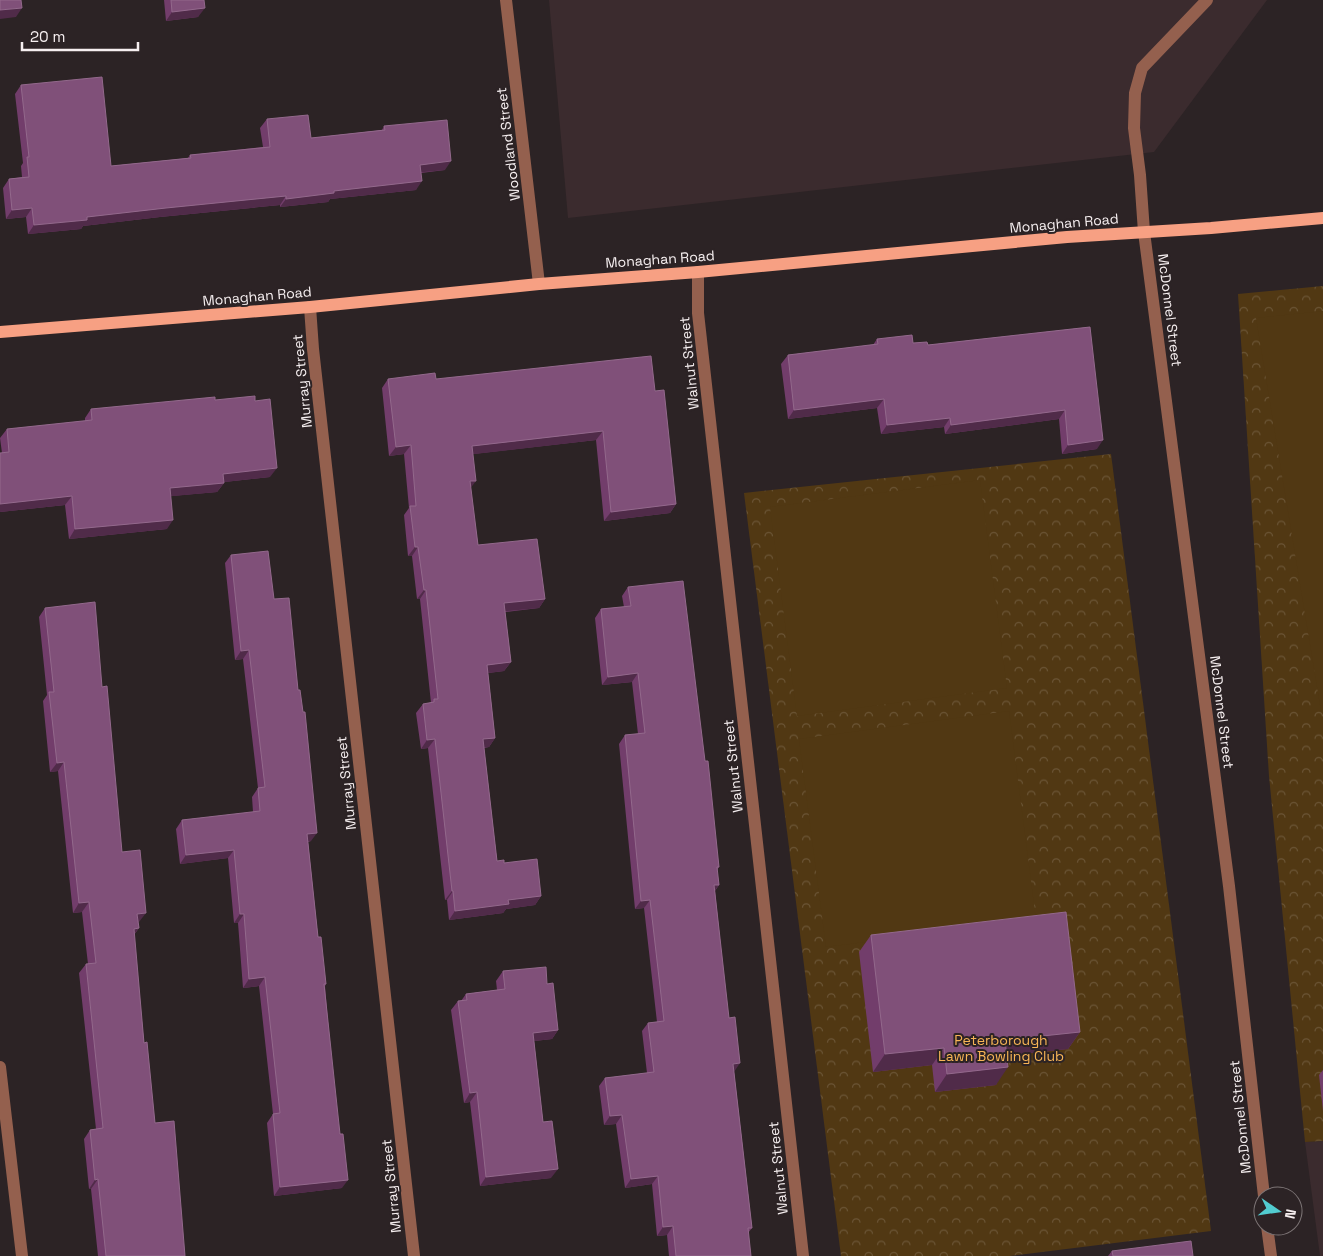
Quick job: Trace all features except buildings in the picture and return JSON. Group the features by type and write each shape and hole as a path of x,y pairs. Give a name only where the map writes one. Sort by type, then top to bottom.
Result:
{"main road":[{"name":"Monaghan Road","path":"0,332 310,307 539,284 698,272 1066,237 1323,218"}],"street":[{"name":"Woodland Street","path":"506,0 539,284"},
{"name":"McDonnel Street","path":"1207,0 1142,68 1135,93 1134,128 1144,232 1230,886 1263,1186"},
{"name":"Walnut Street","path":"698,272 698,313 803,1256"},
{"name":"Murray Street","path":"310,307 316,379 414,1256"},
{"path":"0,1067 22,1256"},
{"path":"1268,1236 1271,1256"}],"shaded area":[{"path":"549,0 1267,0 1154,152 568,218"},
{"path":"1323,1141 1323,1256 1320,1256 1305,1142"}],"green space":[{"path":"1323,286 1323,1141 1305,1142 1269,776 1238,294"},
{"path":"1323,311 1323,711 1321,711 1256,318"},
{"name":"Peterborough Lawn Bowling Club","path":"1111,454 1211,1231 1010,1256 841,1256 744,493"},
{"path":"980,480 1007,688 797,716 770,507"},
{"path":"1009,711 1036,920 826,947 799,739"}]}
